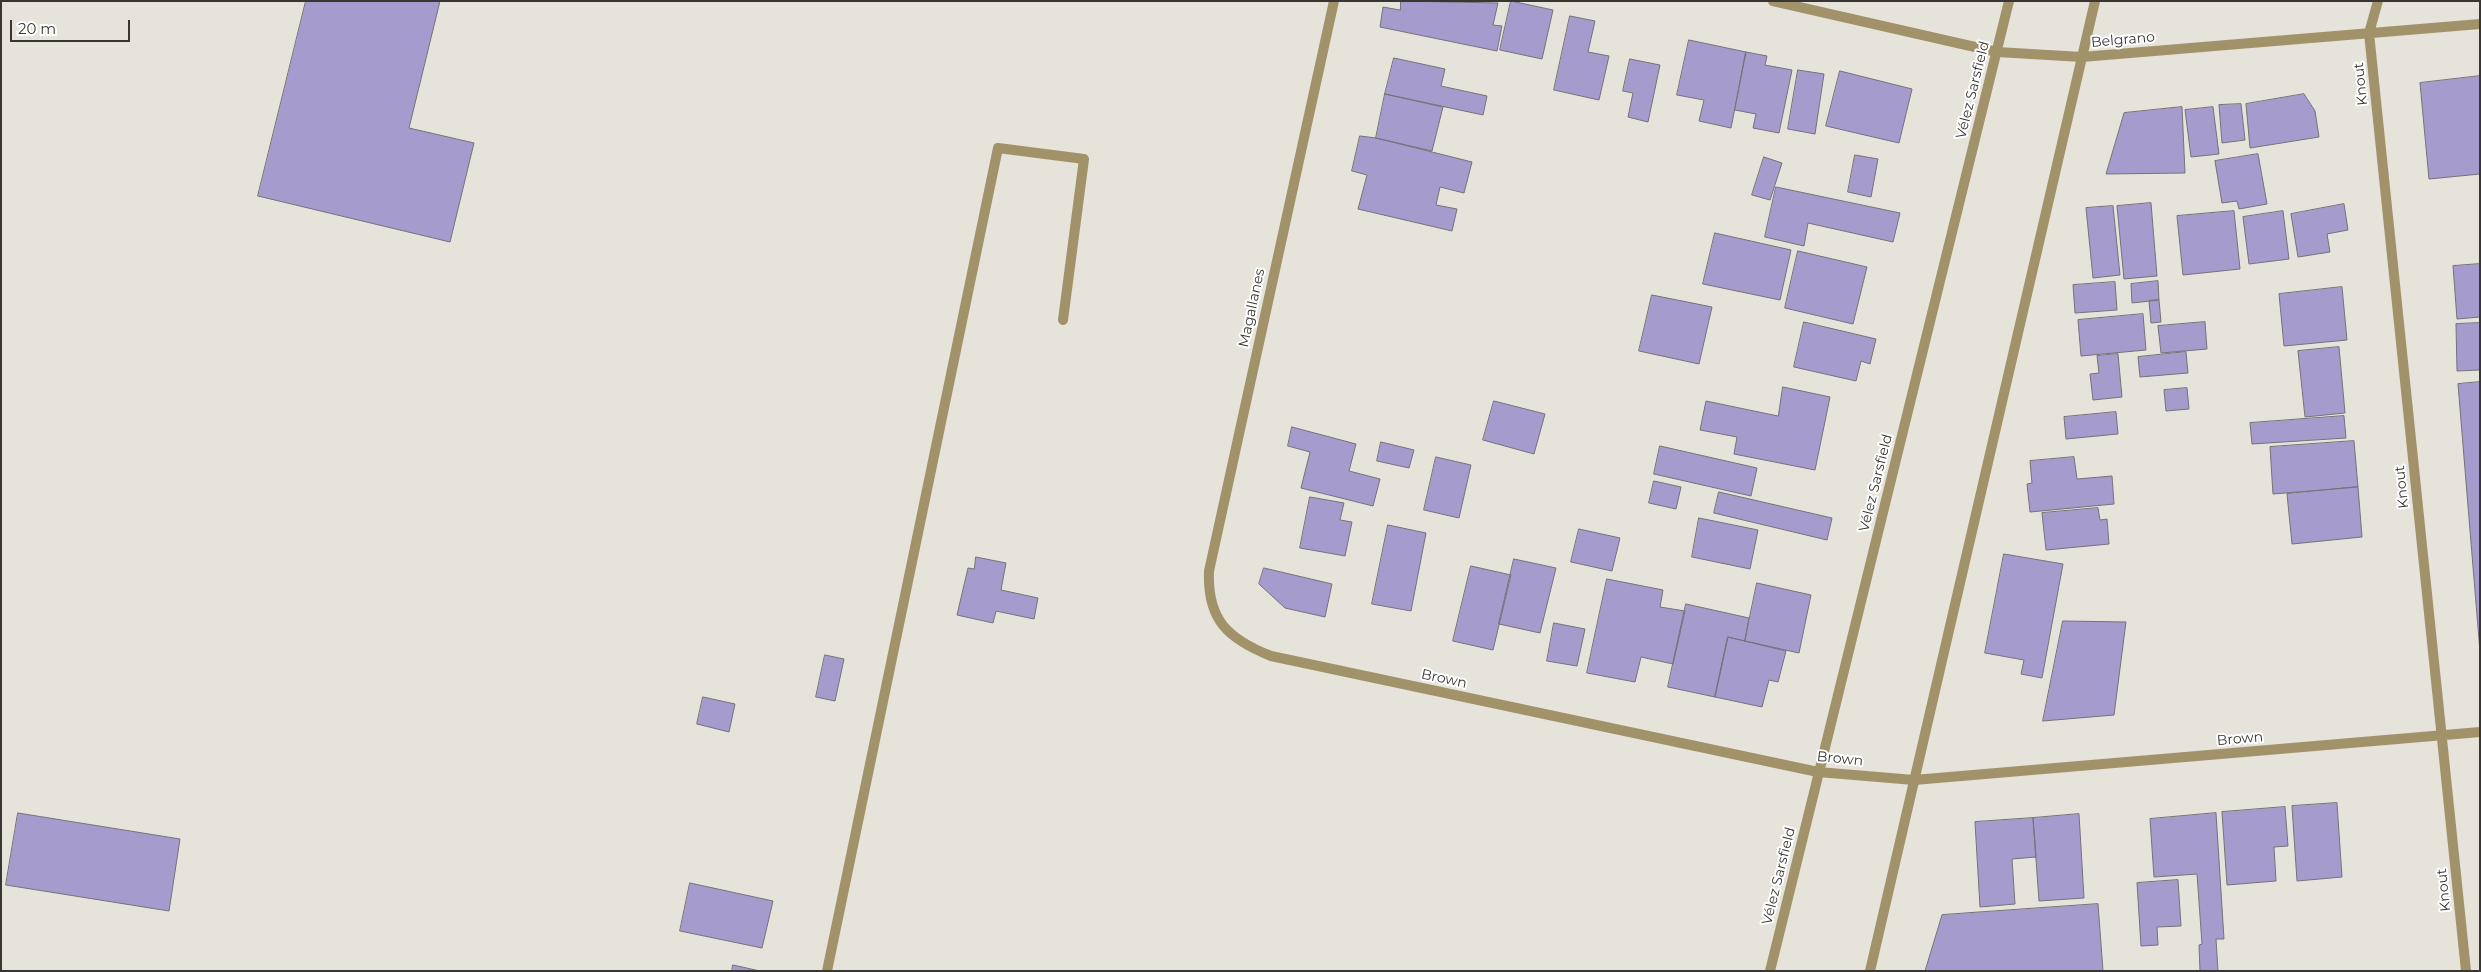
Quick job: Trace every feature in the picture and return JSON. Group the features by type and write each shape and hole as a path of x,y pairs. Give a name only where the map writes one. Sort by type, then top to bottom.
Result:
{"street":[{"name":"Magallanes","path":"1219,620 1212,606 1208,589 1209,571 1334,1"},
{"name":"Belgrano","path":"1773,1 1997,52 2082,57 2480,24"},
{"name":"Vélez Sarsfield","path":"1770,971 2008,1"},
{"path":"1870,971 2096,1"},
{"name":"Knout","path":"2378,1 2369,32 2466,971"},
{"path":"827,971 998,148 1084,159 1063,320"},
{"name":"Brown","path":"1219,620 1230,634 1241,643 1271,656 1818,772 1914,780 2480,732"}],"building":[{"path":"306,1 440,1 409,128 474,143 450,242 258,196"},
{"path":"1401,1 1498,3 1493,25 1502,26 1497,51 1380,27 1383,7 1400,10"},
{"path":"1511,1 1553,10 1542,59 1500,50"},
{"path":"1570,16 1595,21 1588,52 1609,56 1599,100 1554,90"},
{"path":"1689,40 1746,52 1731,128 1699,121 1704,100 1677,95"},
{"path":"1746,52 1767,56 1765,65 1792,70 1779,133 1753,128 1756,114 1735,110"},
{"path":"1394,58 1445,69 1441,86 1487,96 1483,115 1385,94"},
{"path":"1630,59 1660,65 1648,122 1628,117 1633,93 1623,91"},
{"path":"1798,70 1824,74 1815,134 1788,129"},
{"path":"1840,71 1912,89 1899,143 1826,126"},
{"path":"2480,76 2480,174 2429,179 2420,83"},
{"path":"1385,94 1443,107 1432,151 1376,138"},
{"path":"2304,94 2315,111 2319,137 2250,148 2246,104"},
{"path":"2241,104 2245,140 2222,143 2219,105"},
{"path":"2182,107 2185,173 2106,174 2124,113"},
{"path":"2213,107 2219,154 2191,157 2185,110"},
{"path":"1360,136 1376,138 1472,162 1464,193 1440,187 1436,205 1457,209 1452,231 1358,209 1367,175 1352,171"},
{"path":"2258,154 2267,204 2239,209 2237,201 2222,203 2215,161"},
{"path":"1855,155 1878,159 1871,197 1848,192"},
{"path":"1764,157 1782,163 1770,200 1752,195"},
{"path":"1776,187 1900,213 1893,242 1808,223 1804,246 1765,237"},
{"path":"2151,203 2157,276 2124,279 2117,206"},
{"path":"2344,204 2348,230 2327,234 2330,252 2298,257 2291,214"},
{"path":"2113,206 2120,275 2093,278 2086,208"},
{"path":"2234,211 2240,269 2183,275 2177,216"},
{"path":"2283,211 2289,259 2249,264 2243,217"},
{"path":"1715,233 1791,250 1780,300 1703,284"},
{"path":"1798,251 1867,267 1853,324 1785,308"},
{"path":"2480,264 2480,317 2457,319 2453,266"},
{"path":"2158,281 2159,300 2132,303 2131,284"},
{"path":"2115,282 2117,310 2075,313 2073,285"},
{"path":"2342,287 2347,340 2284,346 2279,294"},
{"path":"1652,295 1712,307 1699,364 1639,351"},
{"path":"2159,300 2161,322 2151,323 2149,301"},
{"path":"2143,314 2146,350 2081,356 2078,320"},
{"path":"1804,322 1876,339 1870,364 1861,361 1856,381 1794,367"},
{"path":"2205,322 2207,349 2161,353 2158,326"},
{"path":"2480,323 2480,370 2457,371 2456,324"},
{"path":"2339,347 2345,413 2305,417 2298,351"},
{"path":"2186,352 2188,373 2140,377 2138,357"},
{"path":"2118,354 2122,397 2093,400 2090,374 2099,373 2097,356"},
{"path":"2480,382 2480,652 2458,384"},
{"path":"1783,387 1830,397 1815,470 1734,454 1737,437 1700,430 1706,401 1778,416"},
{"path":"2187,388 2189,409 2166,411 2164,390"},
{"path":"1494,401 1545,414 1534,454 1483,440"},
{"path":"2116,412 2118,434 2066,439 2064,417"},
{"path":"2344,416 2346,438 2252,444 2250,423"},
{"path":"1292,427 1356,444 1349,471 1380,479 1373,506 1301,488 1310,452 1288,446"},
{"path":"2354,441 2358,487 2273,494 2270,447"},
{"path":"1381,442 1414,450 1409,468 1377,461"},
{"path":"1660,446 1757,468 1751,496 1654,474"},
{"path":"1436,457 1471,465 1459,518 1424,510"},
{"path":"2074,457 2077,479 2112,476 2114,504 2030,512 2027,484 2032,483 2030,461"},
{"path":"1654,481 1681,487 1676,509 1649,503"},
{"path":"2358,487 2362,537 2292,544 2287,494"},
{"path":"1719,492 1832,518 1827,540 1714,513"},
{"path":"1310,497 1344,503 1340,520 1352,522 1345,556 1300,548"},
{"path":"2098,508 2100,520 2107,519 2109,544 2046,550 2042,513"},
{"path":"1699,518 1758,530 1750,569 1692,557"},
{"path":"1388,525 1426,533 1411,611 1372,604"},
{"path":"1579,529 1620,538 1612,571 1571,562"},
{"path":"2004,554 2063,564 2042,678 2021,674 2024,660 1985,653"},
{"path":"976,557 1006,563 1001,590 1038,598 1034,619 996,611 993,623 957,615 968,568 974,569"},
{"path":"1514,559 1556,568 1540,633 1499,624"},
{"path":"1471,566 1511,575 1493,650 1453,641"},
{"path":"1264,568 1332,584 1325,617 1285,608 1259,584"},
{"path":"1607,579 1663,590 1660,607 1685,611 1673,664 1641,657 1635,682 1587,673"},
{"path":"1757,583 1811,595 1799,653 1745,641"},
{"path":"1686,604 1749,618 1745,641 1728,637 1715,697 1668,687"},
{"path":"2063,621 2126,622 2114,715 2043,721"},
{"path":"1554,623 1585,629 1577,666 1547,661"},
{"path":"1728,637 1786,651 1778,682 1769,680 1762,707 1715,697"},
{"path":"825,655 844,659 835,701 816,697"},
{"path":"703,697 735,704 729,732 697,724"},
{"path":"2337,803 2342,877 2297,881 2292,806"},
{"path":"2285,807 2288,846 2274,847 2276,881 2227,885 2222,812"},
{"path":"18,813 180,839 169,911 6,885"},
{"path":"2216,813 2224,939 2216,939 2218,971 2200,971 2199,945 2202,944 2197,874 2154,877 2150,819"},
{"path":"2079,814 2084,898 2039,901 2033,818"},
{"path":"2033,818 2036,857 2012,859 2015,904 1980,907 1975,822"},
{"path":"2178,880 2181,926 2157,927 2158,945 2141,946 2137,883"},
{"path":"690,883 773,901 762,948 680,931"},
{"path":"2098,904 2103,971 1925,971 1942,915"},
{"path":"733,965 760,971 732,971"}]}
